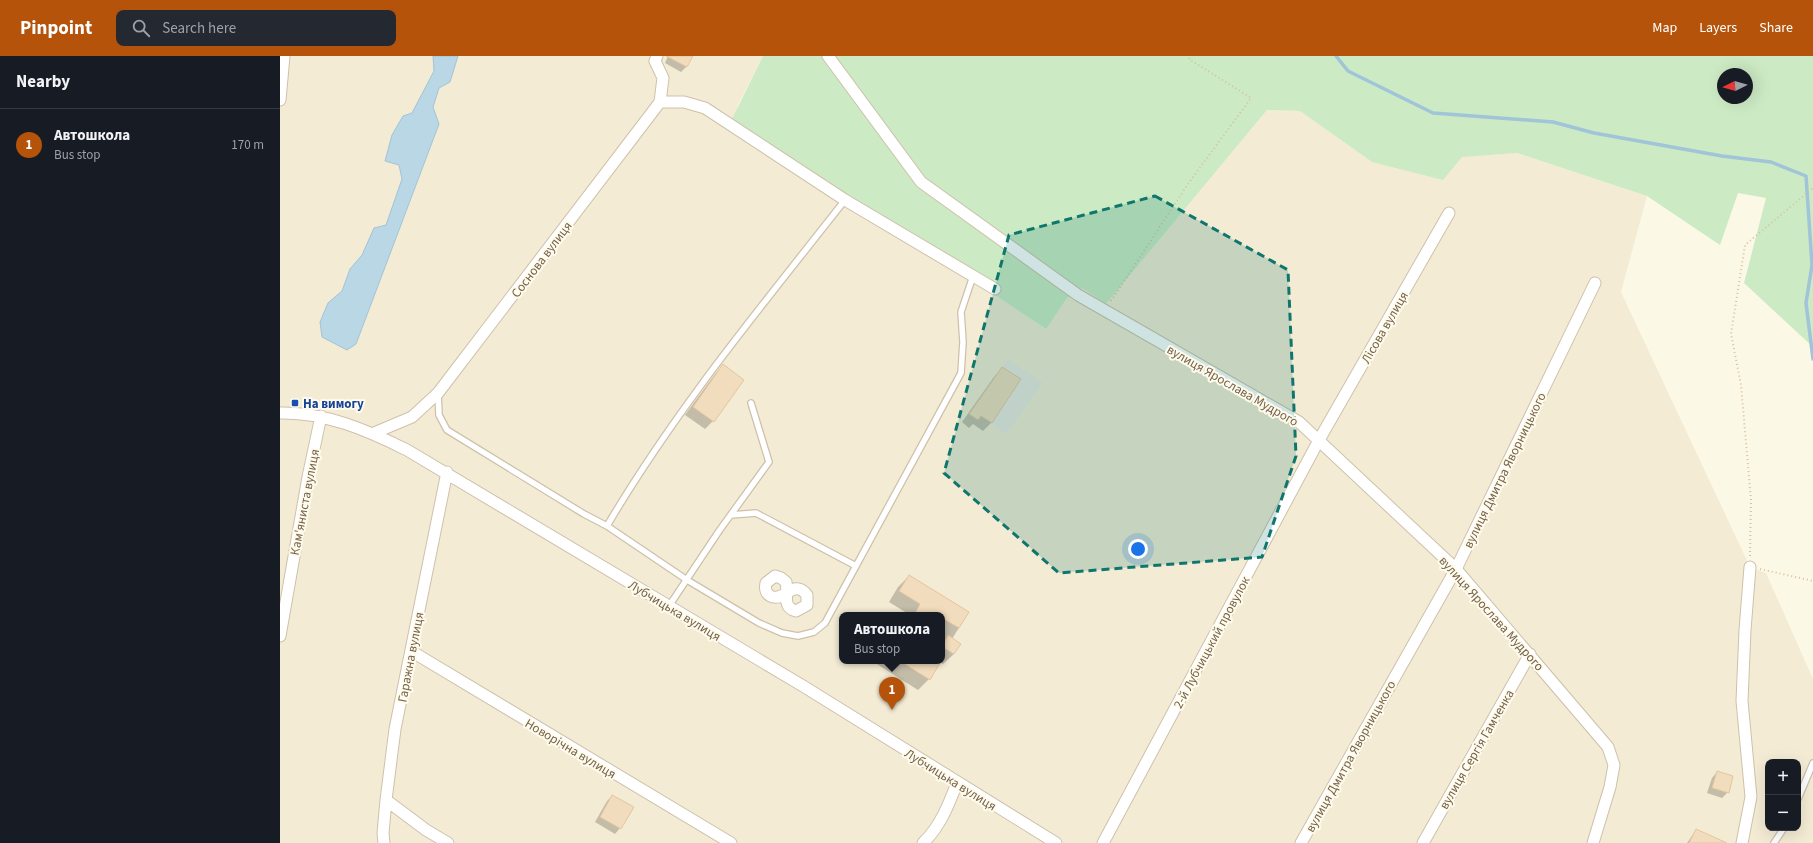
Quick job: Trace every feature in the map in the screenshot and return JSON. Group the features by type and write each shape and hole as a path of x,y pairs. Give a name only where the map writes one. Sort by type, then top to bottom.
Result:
{"street":[{"path":"280,100 284,56"},
{"path":"658,56 656,61 663,78 660,102 684,102 705,108 845,200 995,289"},
{"name":"вулиця Ярослава Мудрого","path":"828,56 921,182 1078,295 1299,422 1456,569 1608,747 1614,765 1610,787 1593,843"},
{"name":"Соснова вулиця","path":"374,433 412,417 438,393 660,102"},
{"name":"Лісова вулиця","path":"1319,440 1449,213"},
{"name":"вулиця Дмитра Яворницького","path":"1301,843 1456,569 1595,283"},
{"name":"Лубчицька вулиця","path":"280,413 297,413 321,416 374,433 447,472 803,686 957,783 1056,843"},
{"name":"Кам'яниста вулиця","path":"280,636 308,477 321,416"},
{"name":"2-й Лубчицький провулок","path":"1103,843 1319,440"},
{"name":"Гаражна вулиця","path":"384,843 383,833 386,800 395,729 447,472"},
{"path":"1742,843 1751,797 1742,701 1745,630 1750,567"},
{"path":"786,594 776,598 771,597 766,594 766,583 775,576 786,582 787,605 790,609 796,611 807,605 807,594 801,589 796,588 786,594"},
{"name":"Новорічна вулиця","path":"411,652 731,843"},
{"name":"вулиця Сергія Гамченка","path":"1423,843 1530,654"},
{"path":"930,840 948,807 957,783"},
{"path":"386,800 426,830 448,843"}],"lane":[{"path":"607,526 637,474 724,354 845,200"},
{"path":"438,393 439,415 447,430 584,514 607,526 687,580 759,623 782,633 798,636 814,632 825,623 961,373 963,342 961,312 973,276"},
{"path":"669,606 769,462 751,403"},
{"path":"731,515 756,513 856,566"},
{"path":"1800,795 1813,763"},
{"path":"1774,843 1782,831"}],"path":[{"path":"1105,310 1188,184 1252,98 1189,59 1191,56"},
{"path":"1813,188 1745,245 1731,334 1741,385 1751,500 1750,567 1813,581"}],"highlighted area":[{"path":"1155,196 1288,270 1296,456 1262,557 1059,573 944,473 1009,235"}],"shaded area":[{"path":"280,56 763,56 737,107 1045,329 1067,298 1082,288 1106,304 1267,110 1300,111 1372,162 1517,153 1647,196 1621,292 1750,567 1766,573 1813,679 1813,843 280,843"},
{"path":"1008,359 1043,383 1006,434 981,416 978,420 969,414"}],"green space":[{"path":"763,56 1813,56 1813,347 1744,283 1766,198 1738,193 1720,245 1647,196 1517,153 1462,157 1443,180 1372,162 1300,111 1267,110 1106,304 1082,288 1067,298 1046,329 732,119"}],"water":[{"path":"433,56 458,56 450,82 439,88 433,107 439,124 356,344 347,350 322,337 320,322 328,303 342,291 350,269 362,255 374,228 386,225 402,179 399,165 385,161 392,135 403,116 412,113 434,71"}],"building":[{"path":"666,56 693,56 687,67"},
{"path":"723,364 744,380 714,422 693,407"},
{"path":"1002,367 1021,379 992,423 981,416 978,420 969,414"},
{"path":"909,575 969,612 959,628 945,620 945,612 916,612 920,604 899,591"},
{"path":"948,635 961,644 954,654 945,649 945,641"},
{"path":"905,664 939,664 930,680"},
{"path":"1717,771 1733,776 1729,793 1712,788"},
{"path":"612,795 634,807 621,829 600,817"},
{"path":"1696,829 1727,843 1689,843"}],"waterway":[{"path":"1336,56 1348,71 1433,113 1553,122 1594,133 1722,156 1771,162 1806,176 1812,265 1806,303 1813,359"}],"place":[{"name":"На вимогу","path":"295,403"},
{"name":"Автошкола","path":"892,710"}]}
